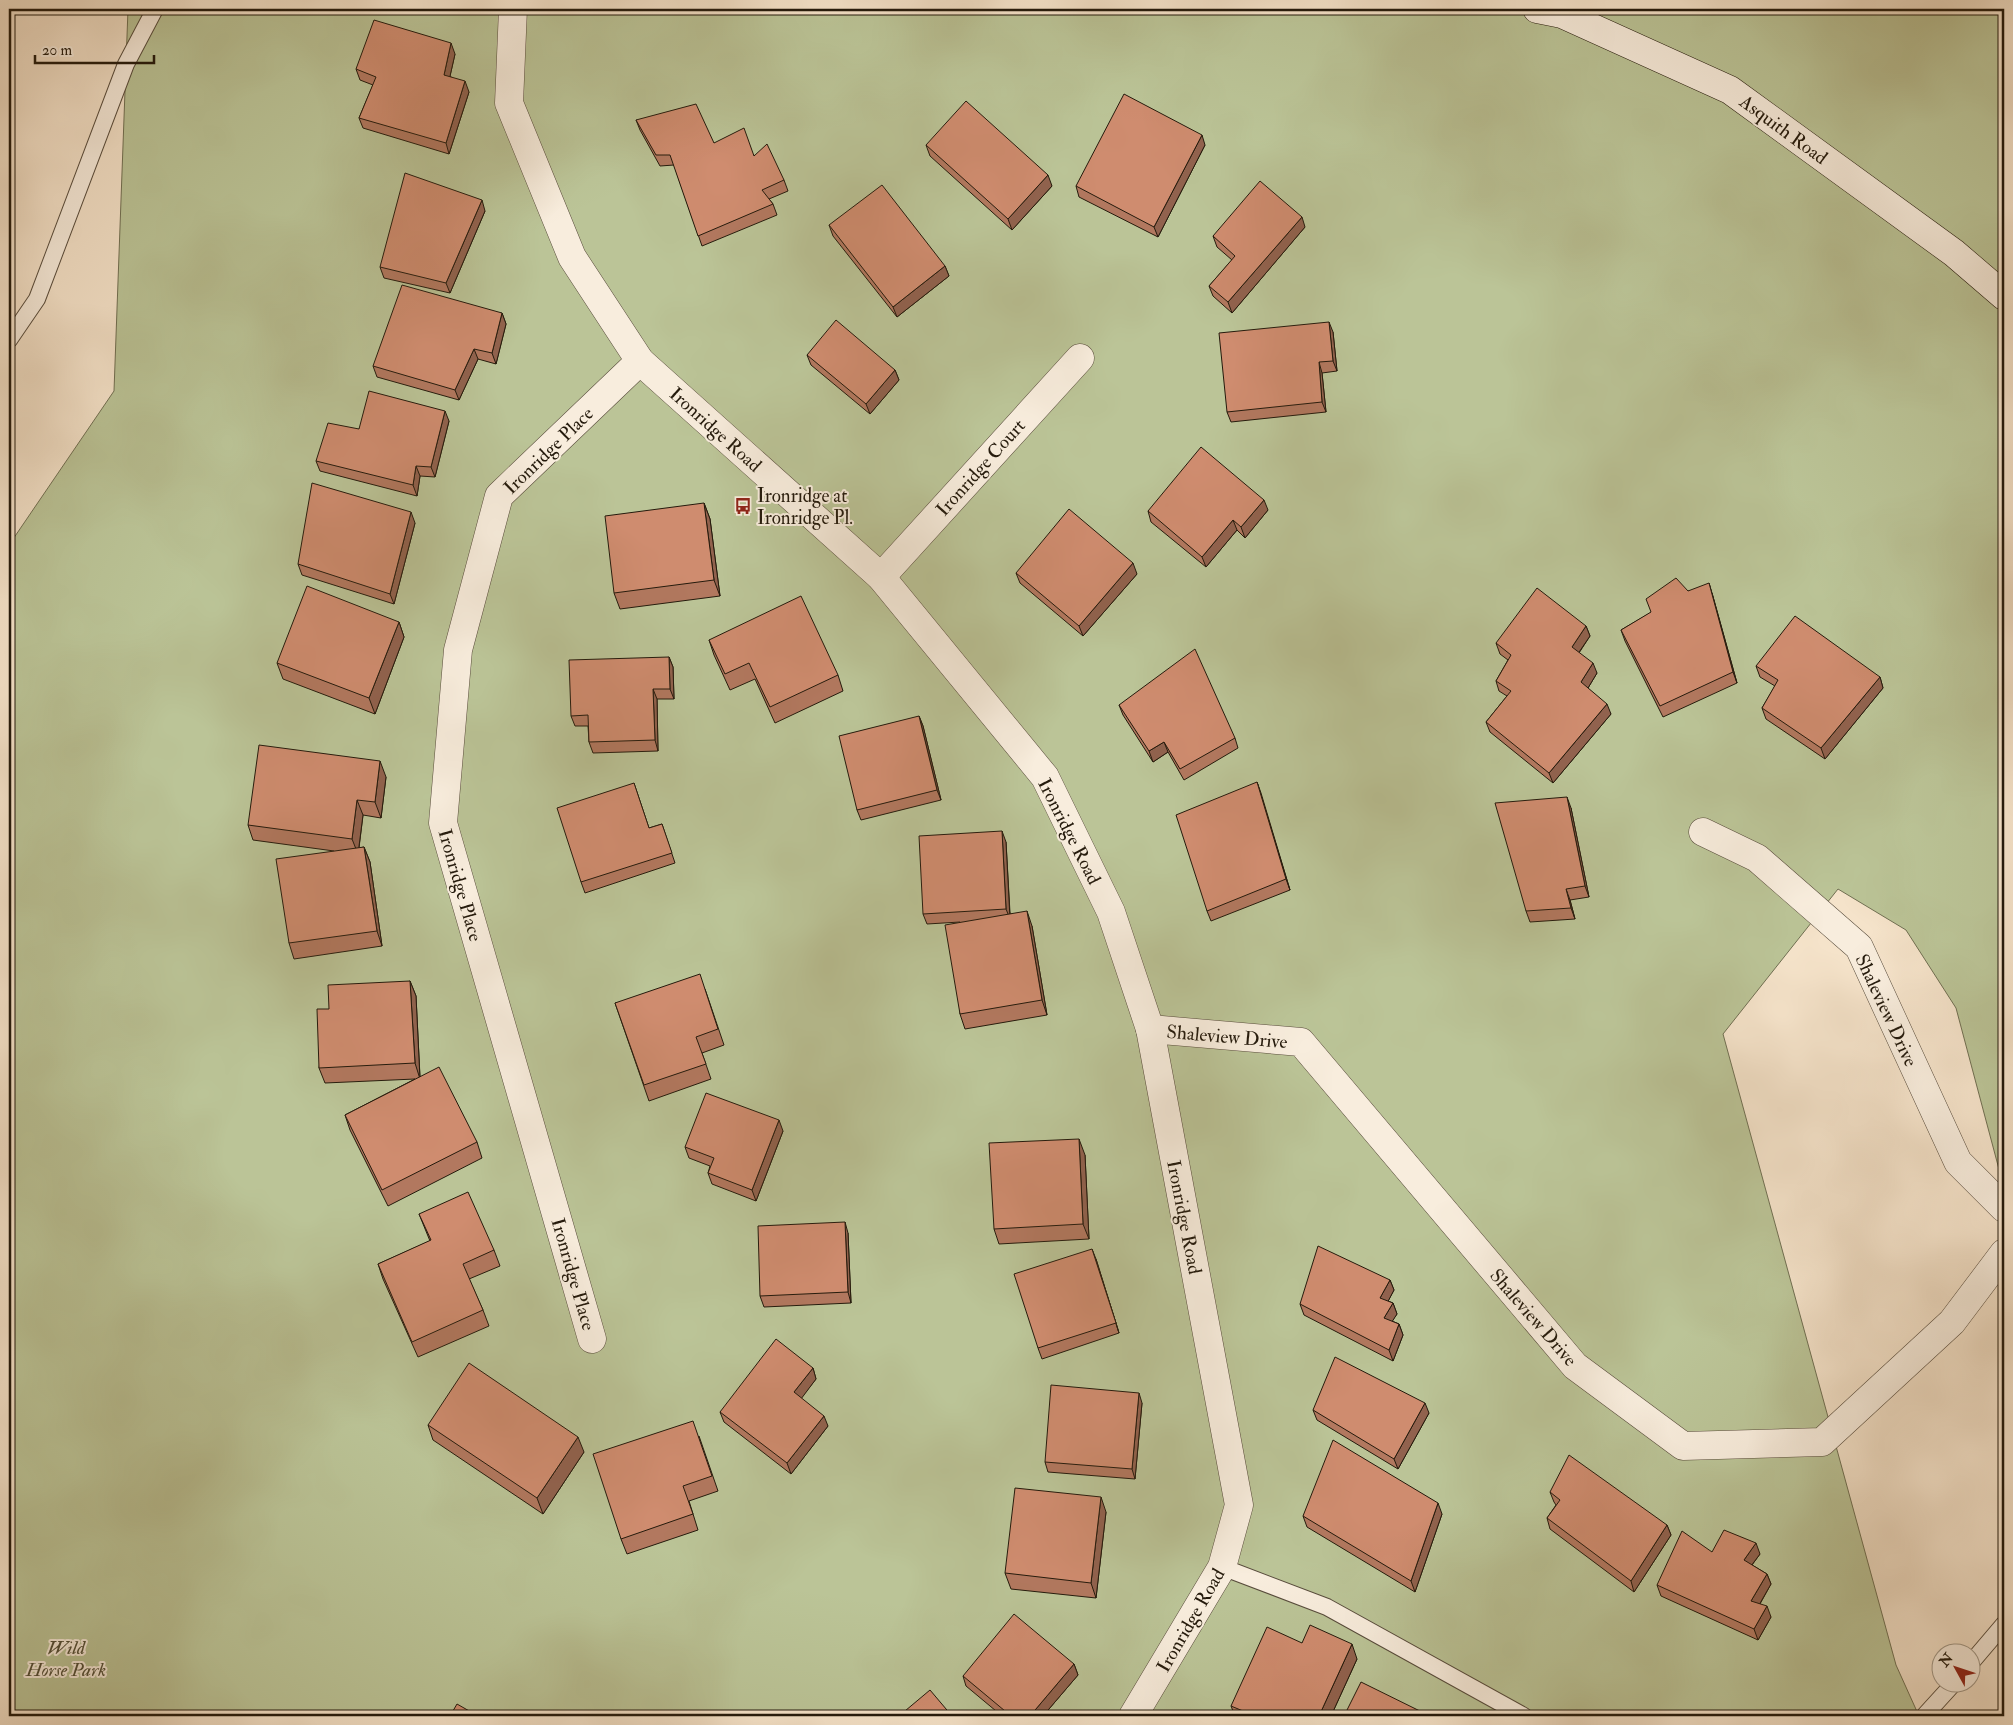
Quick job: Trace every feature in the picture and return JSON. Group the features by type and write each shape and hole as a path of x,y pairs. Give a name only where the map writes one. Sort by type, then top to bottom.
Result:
{"street":[{"name":"Ironridge Road","path":"513,9 509,103 572,256 640,361 881,577 1045,777 1111,912 1150,1029 1239,1505 1222,1567 1133,1716"},
{"name":"Asquith Road","path":"1536,9 1562,14 1730,90 1954,253 2004,296"},
{"name":"Ironridge Court","path":"881,577 1080,358"},
{"name":"Ironridge Place","path":"592,1339 443,823 458,650 499,496 640,361"},
{"name":"Shaleview Drive","path":"1704,832 1757,858 1859,947 1958,1162 2004,1208"},
{"name":"Shaleview Drive","path":"1150,1029 1302,1042 1575,1366 1684,1446 1822,1442 1952,1322 2004,1253"}],"lane":[{"path":"9,340 37,299 126,64 155,9"},
{"path":"1222,1567 1326,1608 1524,1716"},
{"path":"1980,1652 2004,1624"},
{"path":"1924,1716 1946,1692"}],"green space":[{"name":"Wild Horse Park","path":"128,9 2004,9 2004,1188 1956,1008 1906,930 1838,889 1723,1034 1896,1665 1919,1716 9,1716 9,545 114,391"}],"building":[{"path":"374,20 451,43 444,75 465,81 446,143 359,118 376,77 356,69"},
{"path":"1124,94 1202,135 1154,227 1076,186"},
{"path":"966,101 1048,175 1008,219 926,145"},
{"path":"696,104 714,143 744,128 754,156 767,144 784,180 762,190 773,204 698,236 670,155 656,155 636,120"},
{"path":"405,173 482,200 446,283 380,267"},
{"path":"1260,181 1302,217 1228,302 1209,286 1235,256 1213,236"},
{"path":"882,185 945,266 893,307 829,225"},
{"path":"402,285 502,313 492,353 474,349 455,390 373,366"},
{"path":"836,320 895,370 866,404 807,355"},
{"path":"1329,322 1333,361 1319,362 1322,402 1227,412 1219,333"},
{"path":"369,391 445,411 431,467 416,466 413,485 316,461 328,423 359,429"},
{"path":"1201,447 1264,500 1241,527 1233,520 1202,557 1148,511"},
{"path":"312,483 411,512 390,594 298,564"},
{"path":"704,503 714,580 614,593 605,516"},
{"path":"1069,509 1133,563 1079,626 1016,573"},
{"path":"1676,578 1688,591 1709,583 1733,672 1660,706 1621,630 1651,612 1646,599"},
{"path":"307,586 399,622 369,698 277,663"},
{"path":"1537,588 1586,626 1572,647 1593,663 1581,682 1607,704 1549,773 1486,722 1511,691 1496,681 1511,655 1496,643"},
{"path":"801,596 838,675 770,707 749,663 725,674 709,640"},
{"path":"1795,616 1880,677 1821,748 1762,708 1778,680 1756,666"},
{"path":"1195,649 1235,738 1180,769 1164,742 1149,751 1119,705"},
{"path":"669,657 670,689 653,689 655,740 589,742 588,715 571,716 569,660"},
{"path":"919,716 937,790 857,810 839,736"},
{"path":"259,745 380,761 375,802 357,800 352,839 248,825"},
{"path":"1257,782 1286,879 1207,911 1176,815"},
{"path":"634,783 649,828 662,824 672,853 581,882 557,808"},
{"path":"1567,797 1585,886 1566,889 1571,908 1526,911 1495,803"},
{"path":"1002,831 1006,909 923,914 919,836"},
{"path":"364,847 377,931 289,943 276,859"},
{"path":"1027,911 1042,1000 960,1014 945,925"},
{"path":"700,974 718,1029 696,1037 706,1064 644,1085 615,1003"},
{"path":"410,981 415,1063 319,1068 317,1009 329,1009 328,985"},
{"path":"439,1067 477,1142 382,1190 345,1115"},
{"path":"706,1093 779,1120 752,1190 708,1173 714,1158 685,1147"},
{"path":"1079,1139 1083,1224 994,1229 989,1143"},
{"path":"468,1192 494,1250 463,1264 483,1310 412,1342 378,1264 431,1240 419,1214"},
{"path":"845,1222 848,1292 760,1296 758,1226"},
{"path":"1318,1246 1390,1280 1380,1298 1393,1303 1384,1318 1399,1324 1389,1350 1300,1304"},
{"path":"1092,1249 1116,1323 1038,1348 1014,1274"},
{"path":"776,1339 813,1368 794,1392 824,1416 787,1463 720,1412"},
{"path":"1335,1357 1425,1403 1394,1459 1313,1410"},
{"path":"469,1363 578,1437 537,1498 428,1425"},
{"path":"1051,1385 1139,1393 1132,1469 1045,1462"},
{"path":"693,1421 712,1476 683,1486 693,1514 621,1539 593,1454"},
{"path":"1333,1440 1438,1503 1411,1581 1303,1516"},
{"path":"1569,1455 1667,1525 1631,1581 1547,1518 1560,1500 1550,1492"},
{"path":"1015,1488 1101,1497 1091,1583 1005,1573"},
{"path":"1724,1530 1756,1543 1744,1560 1767,1574 1751,1601 1767,1606 1754,1629 1657,1585 1682,1531 1712,1552"},
{"path":"1014,1614 1074,1664 1030,1716 1011,1716 963,1676"},
{"path":"1310,1625 1352,1644 1319,1716 1255,1716 1231,1706 1267,1627 1302,1643"},
{"path":"1361,1682 1428,1715 1428,1716 1344,1716"},
{"path":"930,1690 952,1716 899,1716"},
{"path":"457,1704 478,1716 450,1716"}],"place":[{"name":"Ironridge at Ironridge Pl.","path":"743,506"}]}
